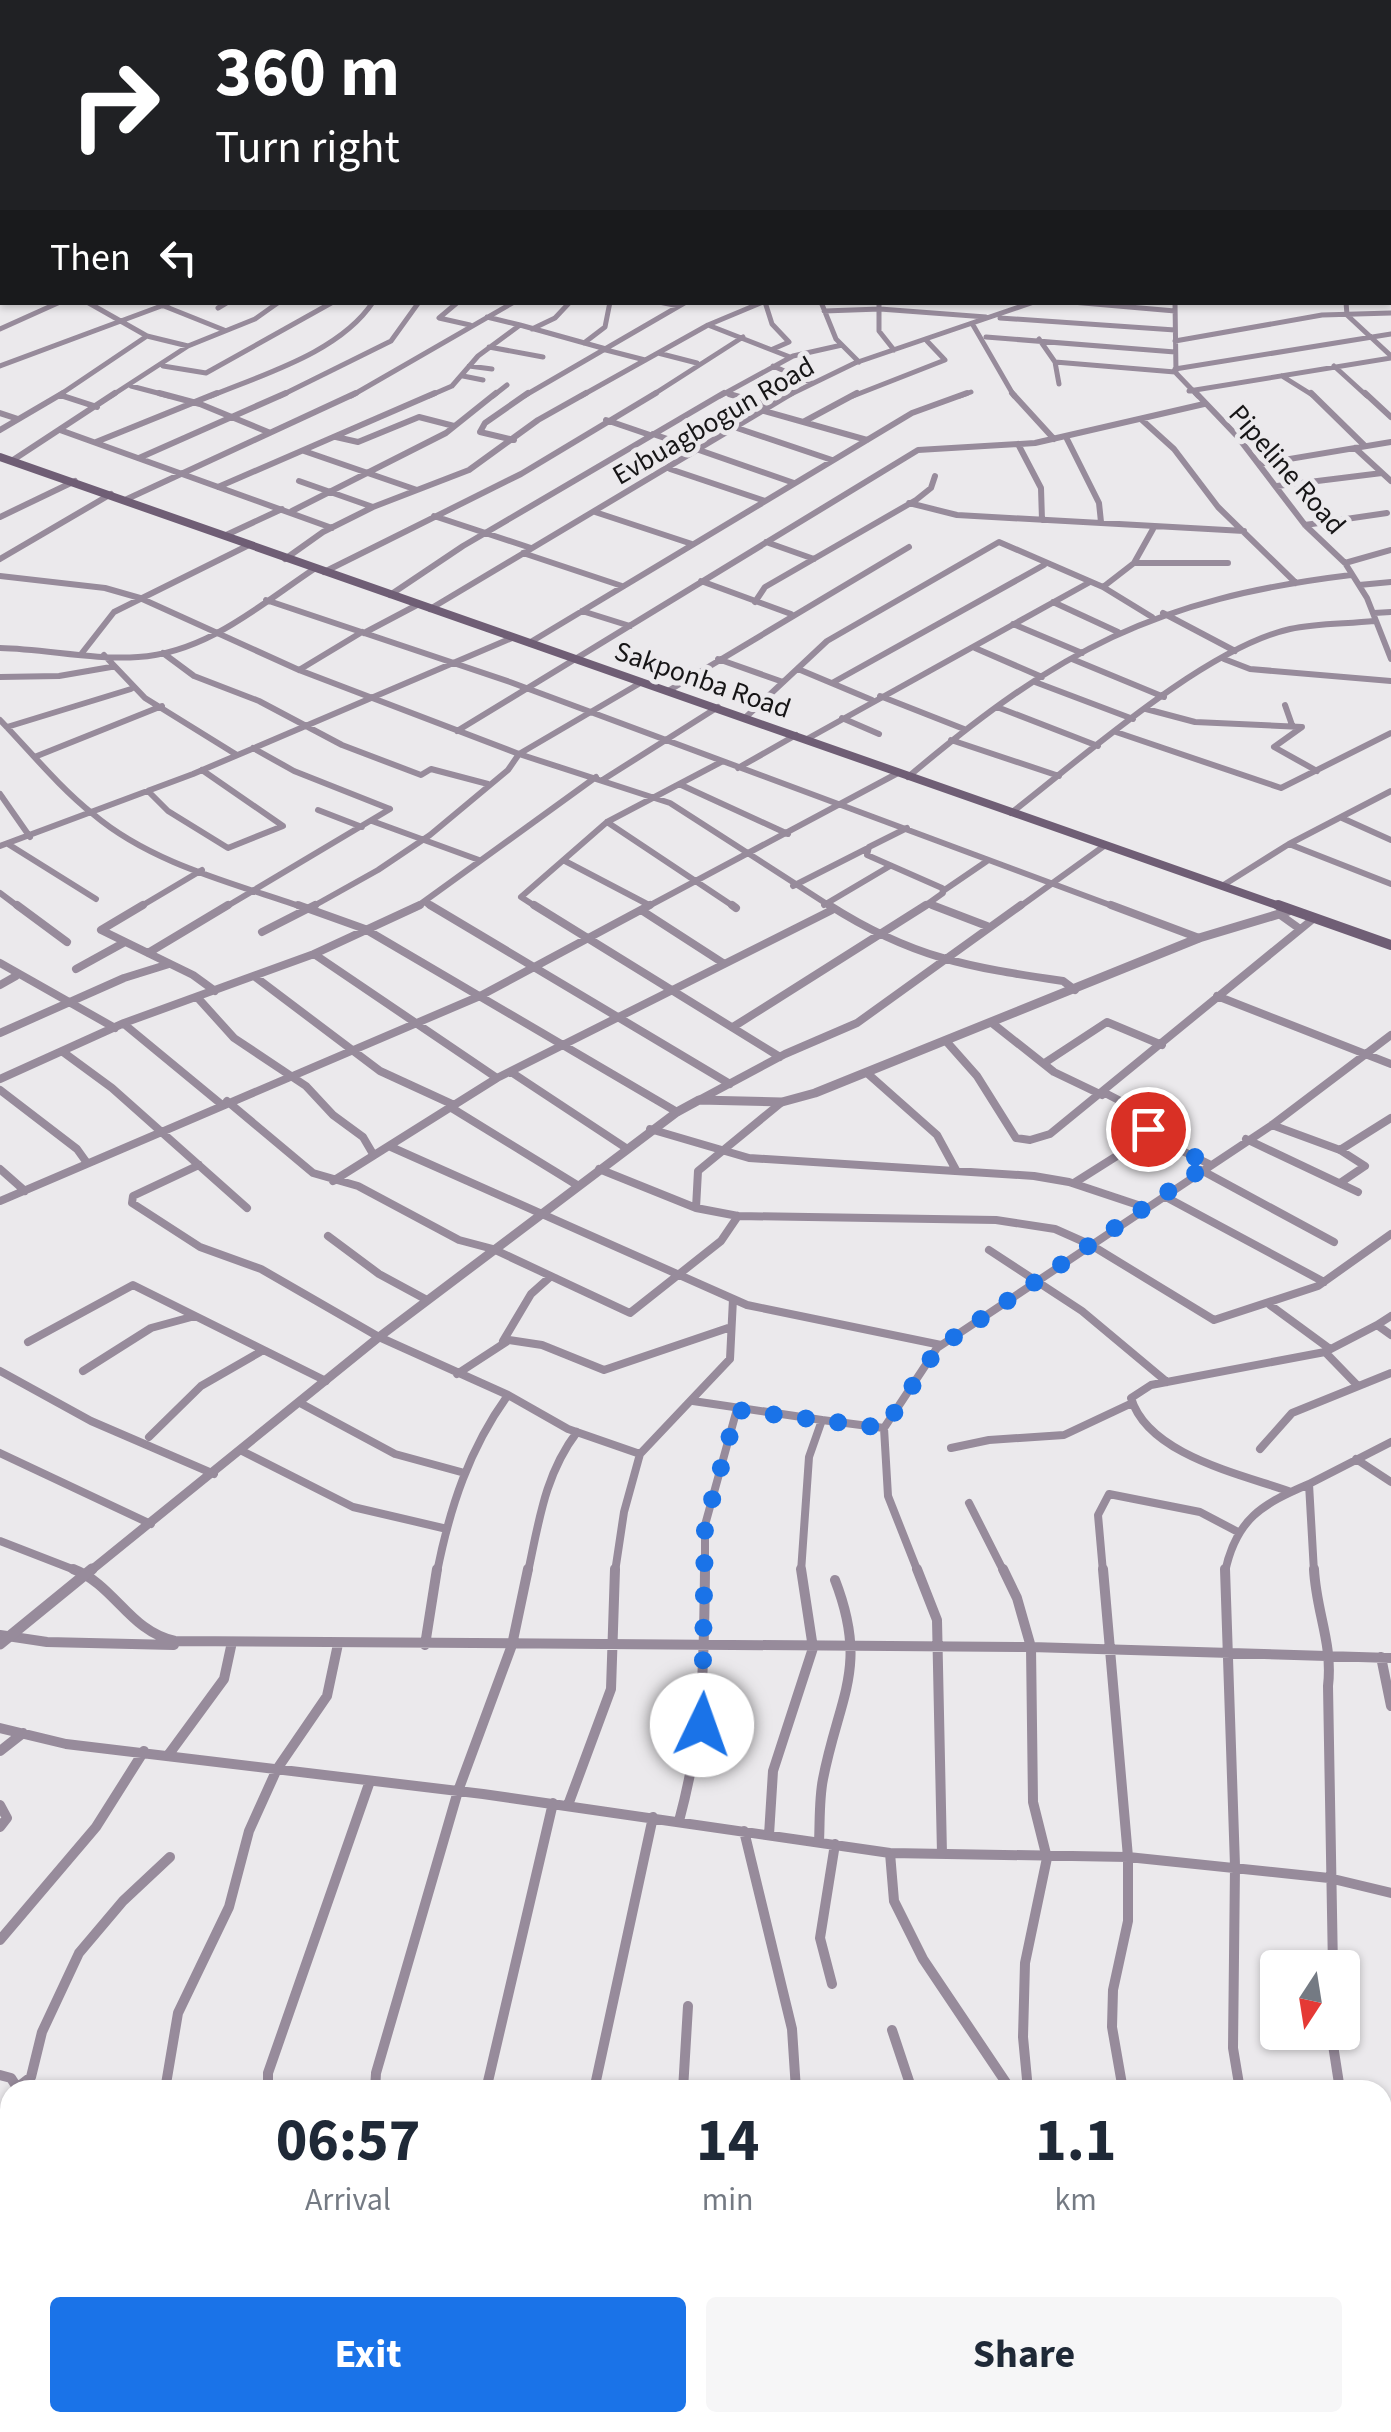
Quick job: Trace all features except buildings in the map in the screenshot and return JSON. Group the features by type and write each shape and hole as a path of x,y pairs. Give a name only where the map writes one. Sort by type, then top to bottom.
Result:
{"main road":[{"name":"Sakponba Road","path":"0,456 430,610 746,716 902,775 1222,886 1284,912 1391,945"}],"street":[{"path":"2,326 53,305"},
{"path":"92,305 147,336 188,346"},
{"path":"218,308 223,305"},
{"path":"13,460 188,346 273,305"},
{"path":"162,366 206,373 327,305"},
{"path":"96,442 200,404 298,358 364,319 371,305"},
{"path":"139,458 391,341 417,305"},
{"path":"454,305 438,318 470,326"},
{"path":"127,499 177,472 357,393 509,305"},
{"path":"532,329 555,318 567,305"},
{"path":"584,343 605,327 609,305"},
{"path":"515,440 480,432 486,423 544,382 680,305"},
{"path":"285,558 373,507 468,470 538,420 708,325 757,305"},
{"path":"765,305 778,334 808,352"},
{"path":"823,305 842,345 859,362"},
{"path":"1006,305 1013,310"},
{"name":"Evbuagbogun Road","path":"430,610 705,449 768,405 859,362 1026,305"},
{"path":"1106,305 1174,311"},
{"path":"1175,305 1175,370"},
{"path":"1346,305 1347,315 1391,357"},
{"path":"0,366 162,306 225,331"},
{"path":"824,312 879,306 1175,330"},
{"path":"879,306 880,331 894,350"},
{"path":"1175,340 1245,332 1322,315 1391,312"},
{"path":"487,317 646,360"},
{"path":"973,324 986,336 998,372 1032,420 1054,439"},
{"path":"708,325 790,357"},
{"path":"218,487 440,392 463,376 489,347 520,326"},
{"path":"1055,362 1175,370 1391,334"},
{"path":"0,430 147,336"},
{"path":"986,336 1175,352"},
{"path":"0,648 104,655 163,652 215,634 319,570 521,474 606,420 677,383 697,363 742,337"},
{"path":"805,421 860,392 945,360 927,341"},
{"path":"772,350 788,342"},
{"path":"1040,342 1055,362 1059,384"},
{"path":"390,595 651,434 773,366 790,357 842,345"},
{"path":"489,347 543,357"},
{"path":"657,353 697,363"},
{"path":"1189,391 1391,357"},
{"path":"470,366 492,370"},
{"path":"773,366 812,383"},
{"path":"1334,366 1391,417"},
{"name":"Pipeline Road","path":"1175,370 1189,391 1259,464 1305,525 1345,564 1359,585 1391,658"},
{"path":"463,376 483,380"},
{"path":"1282,376 1310,392 1364,446"},
{"path":"291,512 454,426 507,385"},
{"path":"131,386 200,404 270,433"},
{"path":"528,644 933,402 971,392"},
{"path":"60,394 97,407"},
{"path":"728,394 768,405"},
{"path":"457,732 918,450 1054,439 1204,404"},
{"path":"761,410 867,440"},
{"path":"0,413 18,419"},
{"path":"336,436 358,442 419,417 454,426"},
{"path":"606,420 705,449 794,483"},
{"path":"1142,420 1161,431 1216,505 1274,557 1296,583"},
{"path":"737,428 833,460"},
{"path":"60,430 332,528"},
{"path":"1066,437 1099,503 1101,522"},
{"path":"1259,464 1391,442"},
{"path":"1018,444 1041,488 1042,520"},
{"path":"1355,448 1391,481"},
{"path":"304,451 417,490"},
{"path":"670,469 765,501"},
{"path":"1277,486 1382,473"},
{"path":"754,602 764,588 909,504 931,488 935,476"},
{"path":"0,517 75,481"},
{"path":"299,481 373,507"},
{"path":"0,558 112,494"},
{"path":"909,504 957,515 1244,532"},
{"path":"224,536 282,509"},
{"path":"595,512 692,544"},
{"path":"1305,525 1387,513"},
{"path":"434,516 532,548"},
{"path":"1103,587 1148,548 1152,529"},
{"path":"766,542 814,558"},
{"path":"746,716 827,642 999,542 1103,587 1152,617"},
{"path":"82,653 103,622 140,598 249,545"},
{"path":"668,691 909,548"},
{"path":"1345,564 1391,550"},
{"path":"523,553 622,586"},
{"path":"1135,562 1228,564"},
{"path":"832,683 1044,564"},
{"path":"0,576 105,588 140,598 368,698 520,754 655,797 880,938 940,960 1063,981 1075,990"},
{"path":"0,1202 224,1102 480,996 535,968 841,803 902,775 996,707 1118,632 1162,612 1296,583 1351,576"},
{"path":"701,582 791,615"},
{"path":"807,739 1090,582"},
{"path":"1359,585 1391,582"},
{"path":"266,600 841,803 1199,938"},
{"path":"1053,602 1118,632"},
{"path":"299,670 417,605"},
{"path":"582,610 630,626"},
{"path":"1162,612 1235,651"},
{"path":"1011,813 1146,708 1235,651 1290,629 1391,612"},
{"path":"1012,624 1082,653"},
{"path":"4,845 202,770 512,638"},
{"path":"1380,640 1391,640"},
{"path":"975,648 1039,680 1133,718"},
{"path":"163,652 172,664 194,676 259,701 305,726 421,775 431,768 488,784"},
{"path":"104,655 131,690 237,755"},
{"path":"718,659 783,682"},
{"path":"1072,659 1164,697"},
{"path":"1224,659 1250,668 1391,681"},
{"path":"0,677 59,676 110,666"},
{"path":"798,670 964,729"},
{"path":"262,932 385,870 428,840 516,763 520,754 642,682"},
{"path":"8,727 131,690"},
{"path":"1285,705 1292,725"},
{"path":"38,756 162,706"},
{"path":"0,1079 124,1023 314,954 424,902 600,778 718,707"},
{"path":"996,707 1098,746"},
{"path":"1146,708 1195,722 1304,728 1274,746 1317,771"},
{"path":"841,718 879,734"},
{"path":"0,720 92,814 132,842 365,929 677,1112"},
{"path":"1116,732 1281,788 1391,733"},
{"path":"738,768 796,735"},
{"path":"950,740 1059,776"},
{"path":"148,953 390,809 294,771 253,748"},
{"path":"721,762 608,822 521,897 590,936 780,1057"},
{"path":"148,791 168,810 228,848 283,826 202,770"},
{"path":"679,784 788,834"},
{"path":"1222,886 1289,844 1391,791"},
{"path":"0,794 30,837"},
{"path":"318,810 362,827"},
{"path":"1342,818 1391,840"},
{"path":"372,821 479,860"},
{"path":"608,822 736,908"},
{"path":"793,886 907,828"},
{"path":"1289,844 1391,884"},
{"path":"4,845 96,899"},
{"path":"2,1640 214,1474 379,1337 650,1128 780,1057 857,1023 1104,846"},
{"path":"866,850 872,858 943,891"},
{"path":"565,860 645,908 723,963"},
{"path":"733,1027 880,938 987,861"},
{"path":"332,1182 497,1078 675,990 828,908 890,866"},
{"path":"202,870 101,930 215,991"},
{"path":"0,893 66,942"},
{"path":"424,902 730,1084"},
{"path":"929,904 988,926"},
{"path":"696,1208 696,1174 743,1135 757,1116 782,1102 867,1073 1199,938 1284,912 1300,929"},
{"path":"946,1041 978,1076 1016,1138 1030,1140 1050,1134 1104,1094 1313,919"},
{"path":"76,969 126,942"},
{"path":"314,954 392,1007 421,1020 497,1078"},
{"path":"0,963 16,976 115,1028"},
{"path":"0,1033 170,964"},
{"path":"0,985 16,976"},
{"path":"254,976 399,1081 452,1106 578,1185"},
{"path":"1217,996 1391,1064"},
{"path":"196,997 234,1038 288,1075 363,1137 373,1154"},
{"path":"1046,1062 1107,1022 1162,1045"},
{"path":"124,1023 288,1156 332,1182 358,1186 459,1240 493,1249 630,1313 721,1241 738,1216"},
{"path":"992,1023 1054,1072 1157,1120 1148,1129 1150,1135 1334,1242"},
{"path":"942,1854 937,1770 940,1648 932,1605 888,1496 884,1428 941,1346 1272,1125 1391,1035"},
{"path":"63,1052 160,1130 247,1208"},
{"path":"512,1072 626,1148"},
{"path":"867,1073 936,1136 956,1170"},
{"path":"0,1090 77,1149 86,1163"},
{"path":"699,1100 782,1102"},
{"path":"1340,1150 1391,1118"},
{"path":"1272,1125 1340,1150 1366,1166 1340,1183"},
{"path":"650,1128 718,1152 800,1164 956,1170 1074,1183 1147,1208"},
{"path":"1074,1183 1150,1135"},
{"path":"1246,1139 1358,1192"},
{"path":"391,1147 733,1299 941,1346"},
{"path":"199,1165 133,1196 132,1203 200,1247 261,1269 379,1337 508,1394 577,1432 640,1454"},
{"path":"0,1168 24,1191"},
{"path":"599,1169 696,1208 738,1216 996,1220 1055,1229 1091,1245 1214,1320 1270,1305 1324,1282 1391,1234"},
{"path":"1164,1196 1324,1282"},
{"path":"328,1236 379,1274 427,1300"},
{"path":"989,1250 1040,1280 1133,1350 1166,1382"},
{"path":"456,1374 502,1341 531,1294 550,1277"},
{"path":"28,1342 133,1285 200,1316 260,1352 326,1381"},
{"path":"568,1805 569,1793 606,1713 616,1645 611,1597 624,1512 640,1454 730,1359 728,1328 733,1299"},
{"path":"1270,1305 1328,1350 1356,1385"},
{"path":"84,1371 146,1331 174,1318 200,1316"},
{"path":"950,1448 989,1440 1064,1435 1130,1404 1140,1390 1328,1350 1391,1316"},
{"path":"1377,1325 1391,1335"},
{"path":"502,1341 542,1345 604,1370 728,1328"},
{"path":"149,1437 201,1386 260,1352"},
{"path":"0,1371 91,1421 214,1474"},
{"path":"1260,1449 1292,1413 1391,1372"},
{"path":"425,1645 461,1472 484,1424 508,1394"},
{"path":"300,1402 395,1454 461,1472"},
{"path":"693,1402 884,1428"},
{"path":"1130,1404 1146,1427 1164,1440 1291,1492"},
{"path":"679,1821 698,1750 704,1701 705,1525 737,1410"},
{"path":"769,1834 774,1772 813,1648 799,1559 808,1457 822,1420"},
{"path":"376,2080 458,1791 512,1645 547,1482 557,1458 577,1432"},
{"path":"1239,2080 1230,1982 1235,1866 1230,1650 1223,1580 1232,1540 1267,1502 1391,1442"},
{"path":"242,1450 353,1507 447,1530"},
{"path":"0,1453 151,1524"},
{"path":"1356,1459 1391,1482"},
{"path":"1309,1484 1315,1594 1332,1654 1328,1686 1332,1950"},
{"path":"1123,2080 1113,2008 1128,1921 1128,1857 1098,1515 1109,1494 1200,1512 1238,1532"},
{"path":"970,1503 1018,1598 1031,1646 1033,1802 1048,1858 1025,1962 1022,2036 1027,2080"},
{"path":"0,1541 88,1575 152,1636 193,1642"},
{"path":"819,1842 824,1780 849,1690 852,1650 848,1614 835,1580"},
{"path":"2,1640 150,1646 193,1642 852,1650 1031,1646 1332,1654 1386,1658 1391,1706"},
{"path":"168,1754 224,1680 232,1642"},
{"path":"167,2080 178,2013 230,1907 249,1830 277,1770 326,1696 338,1644"},
{"path":"0,1728 66,1744 568,1805 890,1853 1128,1857 1329,1878 1391,1893"},
{"path":"0,1751 23,1733"},
{"path":"0,1940 101,1820 130,1781 144,1751"},
{"path":"268,2080 370,1781"},
{"path":"488,2080 552,1803"},
{"path":"0,1805 7,1818 0,1827"},
{"path":"596,2080 653,1817"},
{"path":"744,1831 792,2029 795,2080"},
{"path":"832,1984 820,1938 835,1844"},
{"path":"890,1853 898,1908 923,1959 1003,2080"},
{"path":"27,2080 42,2032 79,1953 123,1900 170,1857"},
{"path":"684,2080 688,2006"},
{"path":"892,2030 909,2080"},
{"path":"1334,2050 1338,2080"}],"route":[{"path":"702,1725 705,1525 737,1410 884,1428 938,1348 1209,1164 1150,1135 1148,1129"}]}
